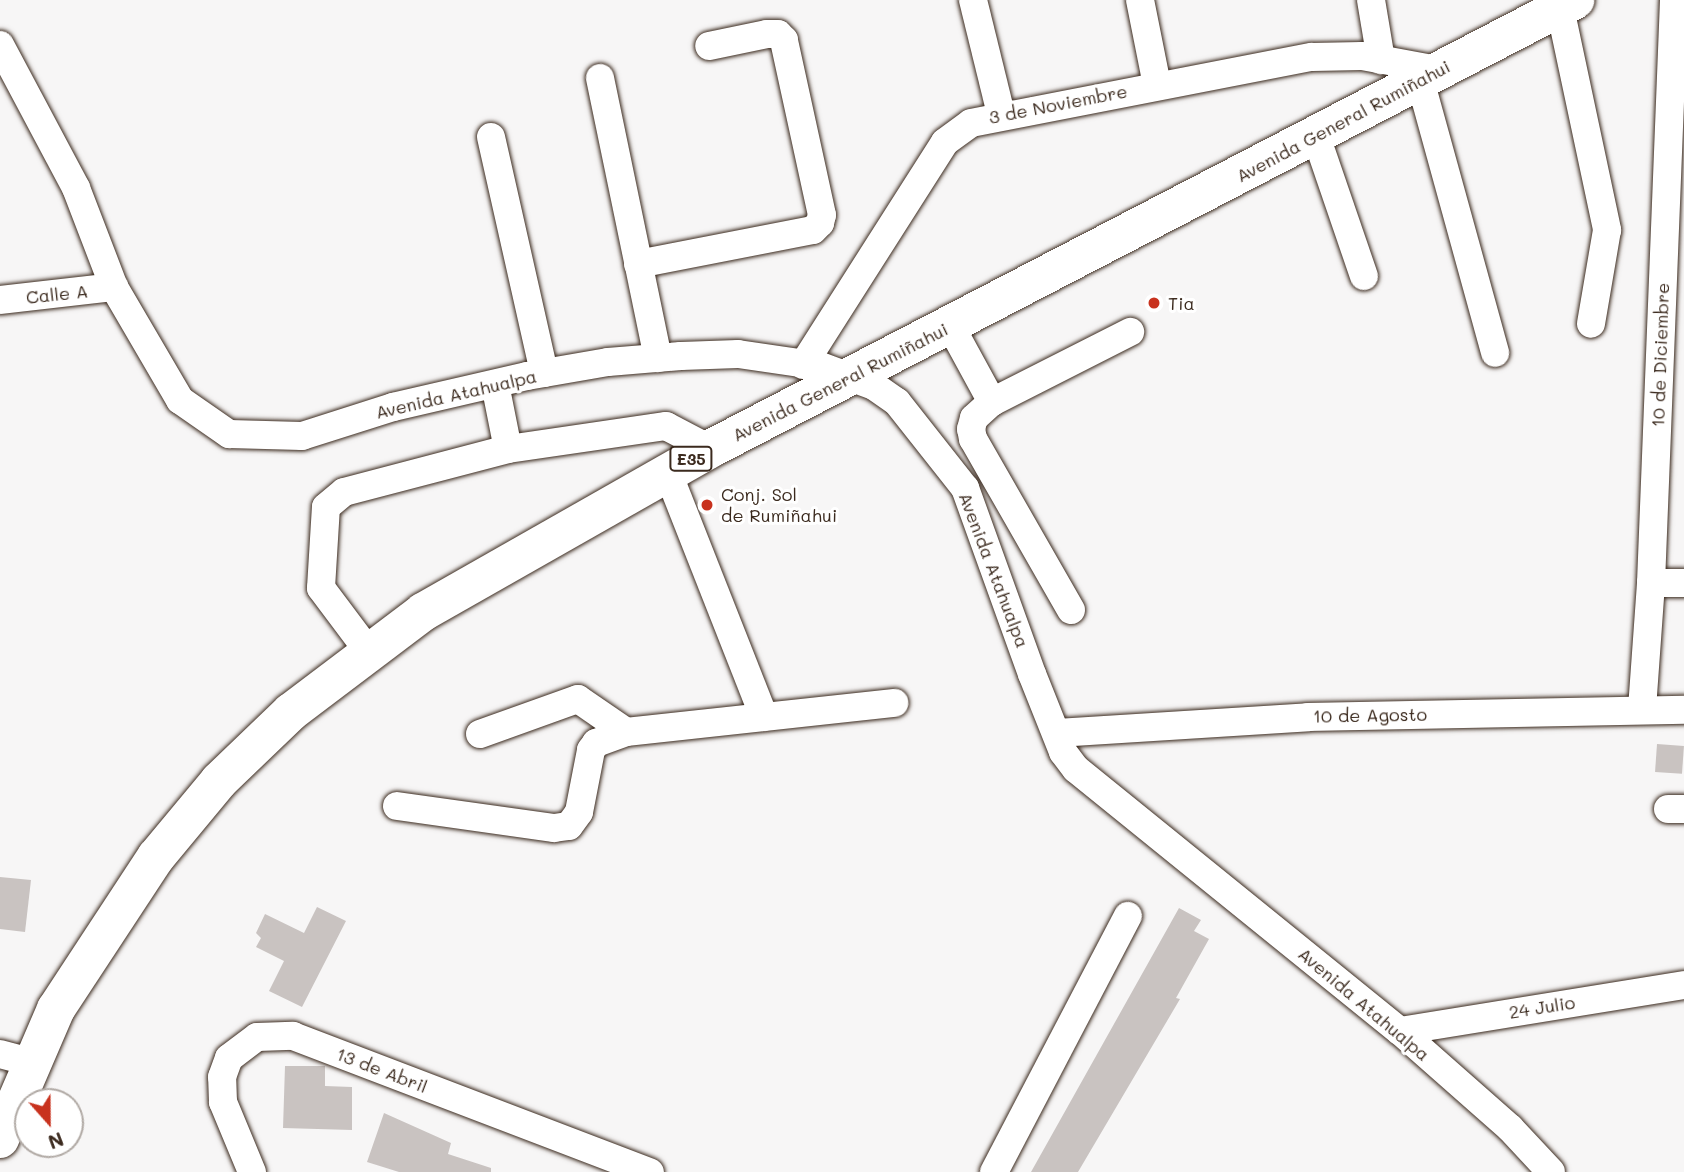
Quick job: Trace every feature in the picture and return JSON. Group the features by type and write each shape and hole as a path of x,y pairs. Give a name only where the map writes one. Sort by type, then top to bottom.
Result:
{"highway":[{"name":"Avenida General Rumiñahui","path":"0,1139 17,1058 56,1009 156,857 219,781 291,712 369,652 482,576 710,449 1567,4"}],"street":[{"path":"972,0 1001,114"},
{"path":"1140,0 1157,85"},
{"path":"1371,0 1381,60"},
{"name":"10 de Diciembre","path":"1642,709 1676,133 1674,0"},
{"path":"1567,4 1607,230 1591,324"},
{"path":"638,264 813,230 820,223 822,215 784,40 778,34 767,33 709,46"},
{"name":"Avenida Atahualpa","path":"0,45 76,188 114,287 180,400 229,434 302,436 393,407 544,373 657,358 738,354 820,366 874,386 897,402 965,488 1057,733 1076,769 1400,1031 1510,1128 1551,1172"},
{"name":"3 de Noviembre","path":"803,365 945,142 971,123 1001,114 1312,57 1381,60 1429,75"},
{"path":"1429,75 1495,353"},
{"path":"600,78 657,358"},
{"path":"1316,136 1364,276"},
{"path":"491,137 544,373"},
{"name":"Calle A","path":"0,300 114,287"},
{"path":"950,325 992,402"},
{"path":"1071,610 973,439 974,418 992,402 1130,332"},
{"path":"495,384 508,449"},
{"path":"369,652 321,588 326,507 344,492 508,449 666,426 710,449"},
{"path":"668,473 764,717"},
{"path":"1651,583 1684,583"},
{"path":"480,734 578,699 586,699 626,732"},
{"path":"397,806 554,828 569,826 579,812 591,750 596,743 626,732 894,702"},
{"name":"10 de Agosto","path":"1057,733 1308,717 1684,710"},
{"path":"995,1172 1128,916"},
{"name":"24 Julio","path":"1400,1031 1684,985"},
{"name":"13 de Abril","path":"252,1172 223,1102 222,1077 229,1058 257,1037 293,1036 650,1172"}],"building":[{"path":"1657,744 1684,746 1682,774 1655,772"},
{"path":"0,877 31,880 25,932 0,929"},
{"path":"317,907 346,921 302,1007 269,991 284,961 256,947 261,938 256,933 265,914 304,933"},
{"path":"1179,908 1201,920 1194,931 1209,939 1176,998 1180,999 1078,1172 1031,1172"},
{"path":"285,1066 325,1066 325,1086 352,1087 352,1130 283,1128"},
{"path":"384,1113 451,1143 448,1154 491,1168 491,1172 399,1172 367,1162"}],"place":[{"name":"Tia","path":"1154,303"},
{"name":"Conj. Sol de Rumiñahui","path":"707,505"}]}
